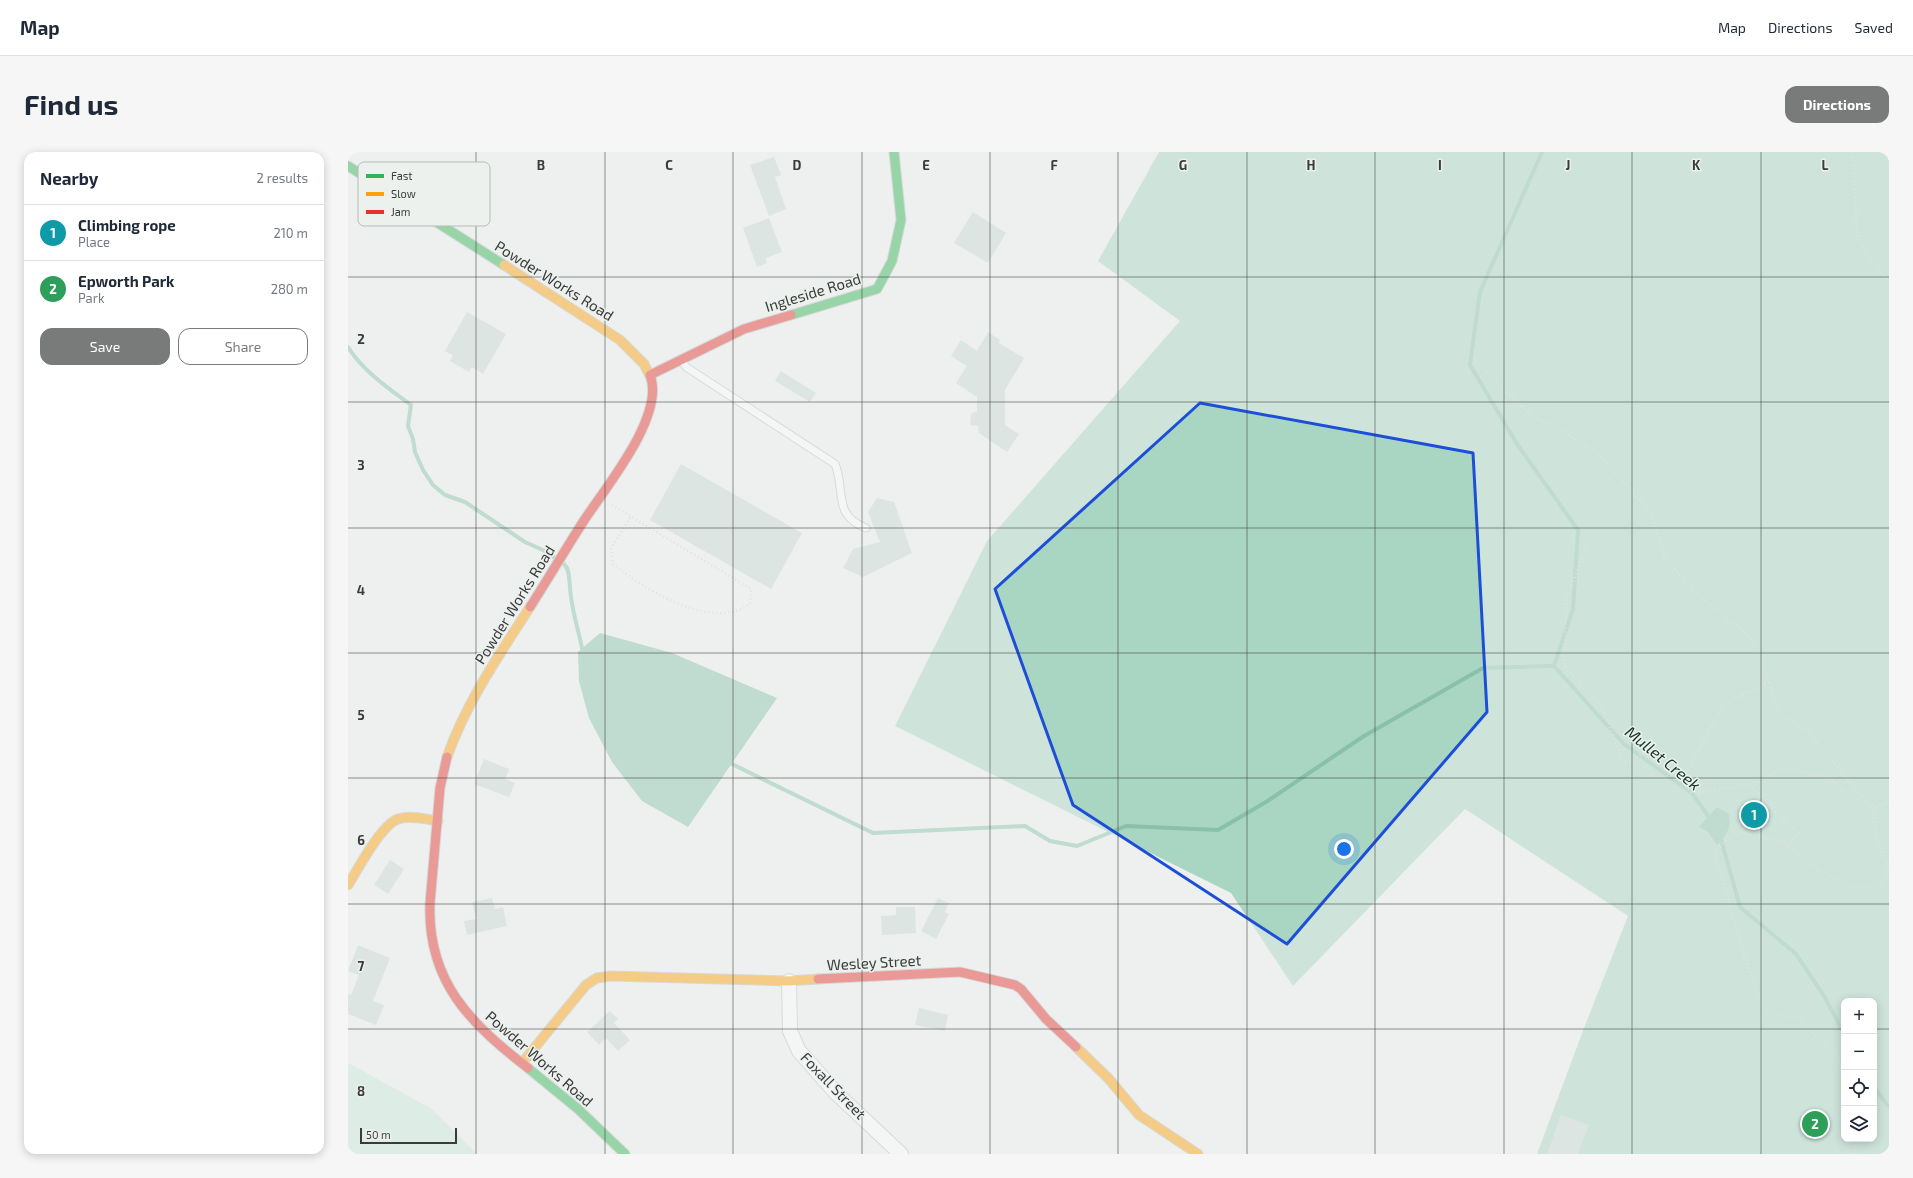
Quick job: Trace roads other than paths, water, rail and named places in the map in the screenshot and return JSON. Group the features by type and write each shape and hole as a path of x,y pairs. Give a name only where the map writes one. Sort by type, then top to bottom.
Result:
{"street":[{"name":"Ingleside Road","path":"650,375 744,329 877,288 892,261 901,220 894,152"},
{"name":"Powder Works Road","path":"348,166 358,172"},
{"name":"Powder Works Road","path":"443,226 602,327 632,349 650,375 653,395 646,423 629,453 482,684 454,739 443,773 430,916 440,965 452,993 469,1016 488,1036 550,1085 610,1138 625,1154"},
{"path":"348,885 383,830 396,819 411,817 438,821"},
{"name":"Wesley Street","path":"522,1063 586,985 597,978 611,976 789,981 960,972 1015,985 1021,989 1046,1019 1108,1078 1139,1115 1198,1154"},
{"name":"Foxall Street","path":"789,981 790,1031 799,1051 836,1093 901,1154"}],"lane":[{"path":"680,360 686,367 835,464 840,485 843,511 856,525 866,528"}],"waterway":[{"path":"1542,152 1480,292 1470,365 1517,444 1578,530 1573,609 1554,666"},
{"path":"348,347 368,371 385,386 411,405 408,426 413,439 415,452 423,470 433,485 445,495 465,502 525,542 545,551 555,558"},
{"path":"564,564 568,572 572,603 582,648"},
{"name":"Mullet Creek","path":"1554,666 1624,744 1692,793 1711,820"},
{"path":"732,764 873,833 1025,826 1050,841 1077,846 1126,826 1218,830 1266,802 1364,736 1483,668 1554,666"},
{"name":"Mullet Creek","path":"1720,836 1740,907 1796,954 1824,996 1841,1028"},
{"name":"Mullet Creek","path":"1877,1091 1889,1107"}],"place":[{"name":"Climbing rope","path":"1754,815"},
{"name":"Epworth Park","path":"1815,1124"}]}
